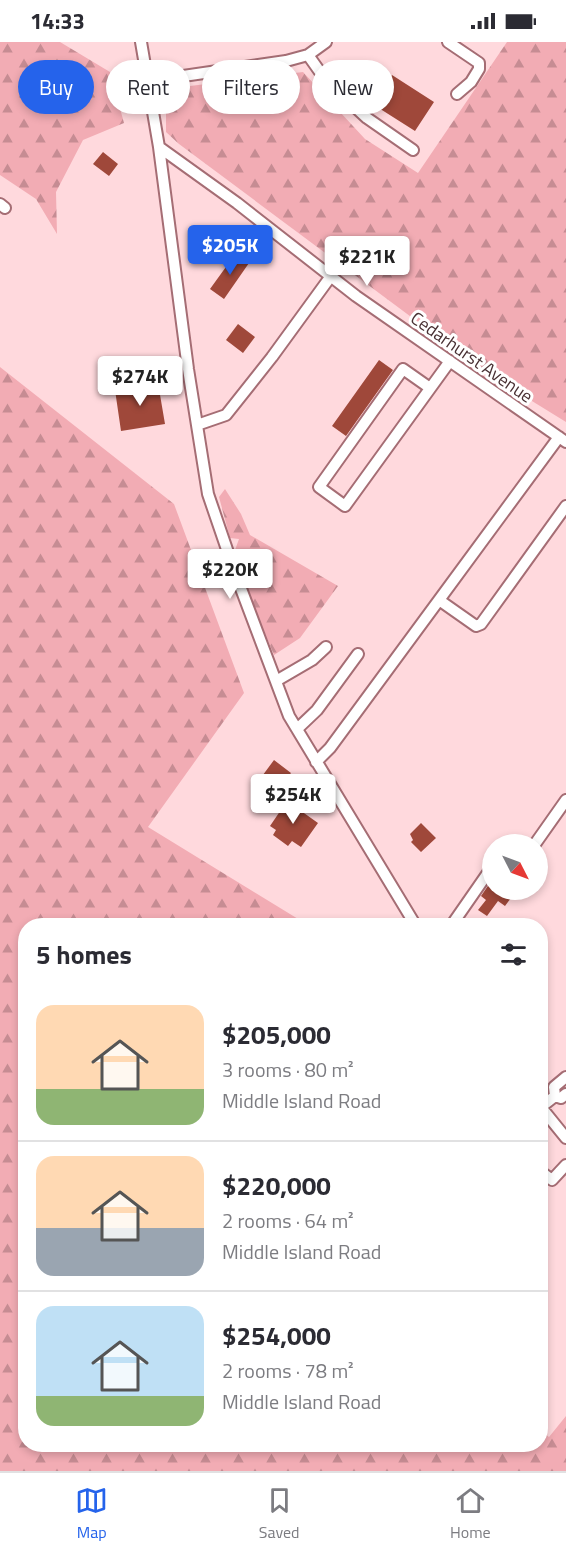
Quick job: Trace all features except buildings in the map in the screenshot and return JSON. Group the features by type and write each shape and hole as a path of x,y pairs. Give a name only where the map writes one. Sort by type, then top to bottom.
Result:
{"street":[{"path":"141,42 145,60"},
{"path":"190,75 286,61 308,55 326,42"},
{"path":"448,42 479,63 475,76 457,94"},
{"path":"308,55 325,79 368,118 413,150"},
{"path":"154,114 208,494 289,716 411,918"},
{"name":"Cedarhurst Avenue","path":"159,147 237,203 331,276 562,439"},
{"path":"197,425 226,415 331,276"},
{"path":"430,388 403,369 319,487 345,506 450,361"},
{"path":"316,762 329,750 439,600 562,439"},
{"path":"439,600 476,626 481,624 566,506"},
{"path":"276,681 312,660 326,647"},
{"path":"297,729 316,710 358,654"},
{"path":"542,834 566,800"},
{"path":"457,918 482,881"},
{"path":"560,1095 554,1087 566,1077"},
{"path":"548,1117 566,1138"},
{"path":"548,1177 552,1180 566,1165"}],"green space":[{"path":"0,42 60,42 90,60 18,60 18,114 94,114 94,62 106,70 106,114 122,114 124,123 83,140 56,192 57,234 36,199 0,175"},
{"path":"507,42 566,42 566,422 485,372 179,144 166,132 166,114 190,114 190,86 202,85 202,114 300,114 300,72 303,72 312,82 312,114 342,114 365,139 418,173"},
{"path":"0,367 174,504 244,693 148,827 297,918 18,918 18,1452 548,1452 548,1436 566,1416 566,1471 0,1471"},
{"path":"225,489 241,514 250,535 338,586 300,638 274,655 252,603 235,550 239,539 230,538 219,497"}]}
